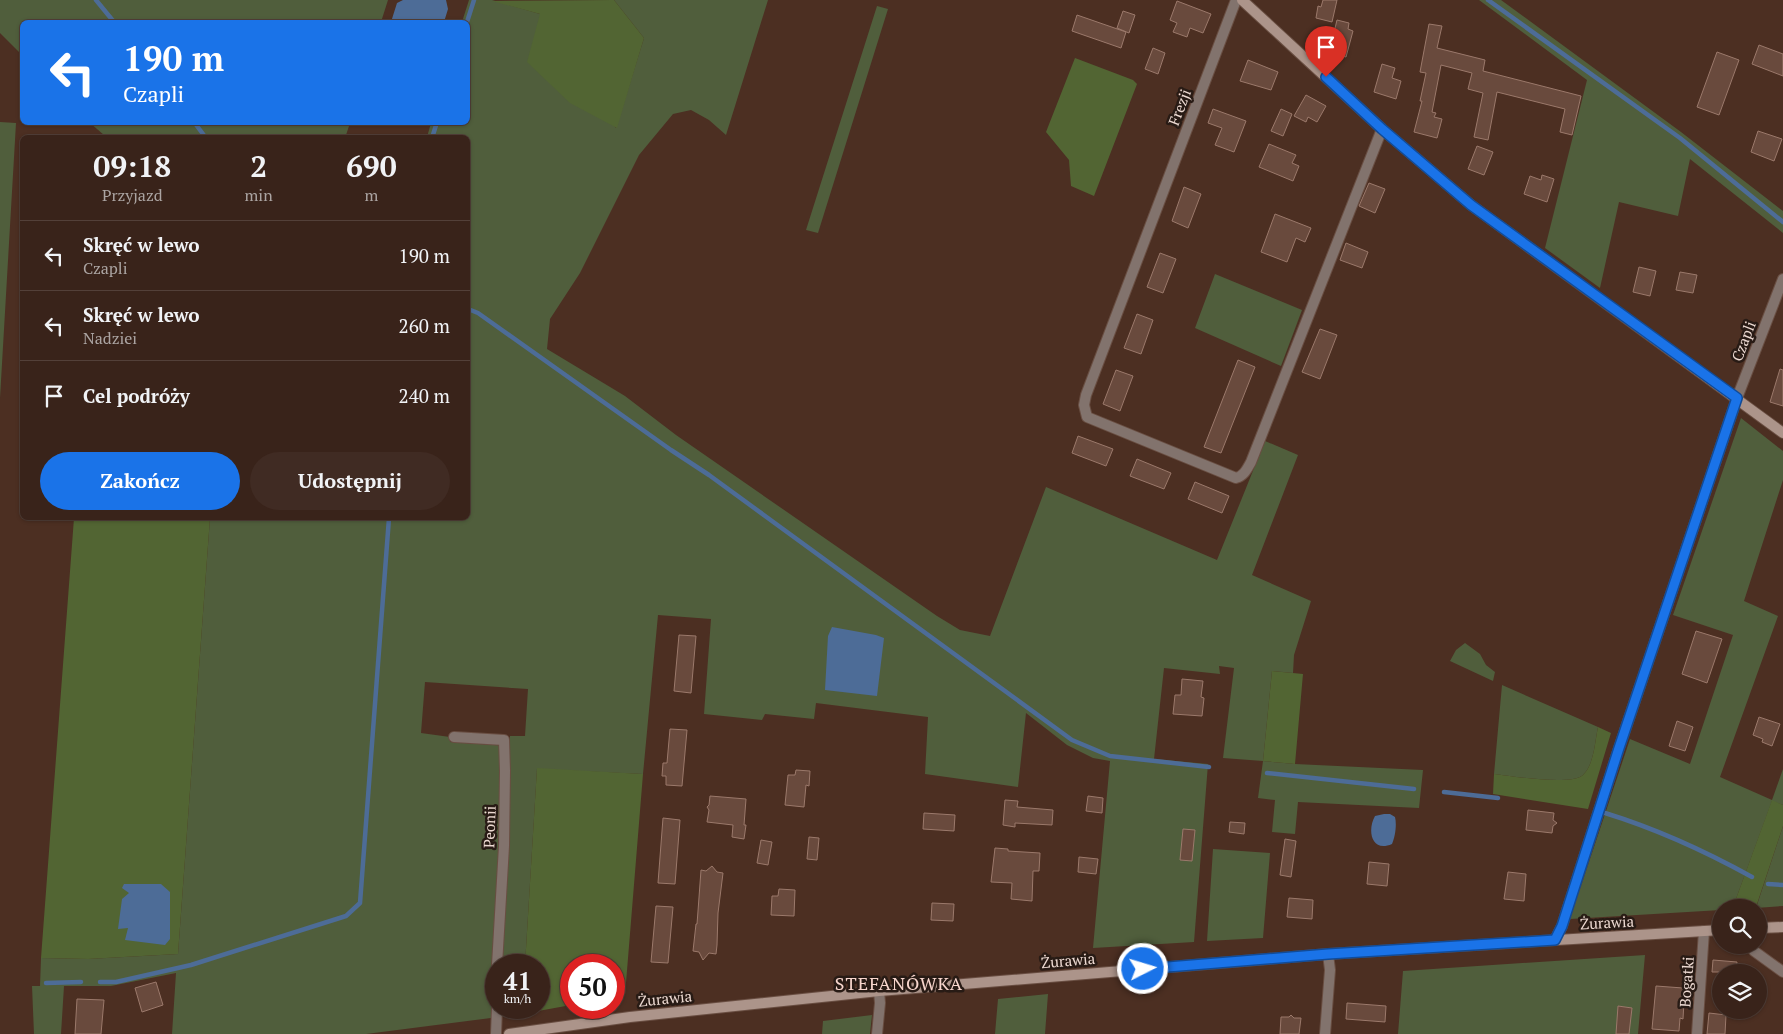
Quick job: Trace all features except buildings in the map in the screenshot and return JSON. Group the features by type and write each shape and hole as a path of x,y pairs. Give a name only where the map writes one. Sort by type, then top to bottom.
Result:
{"main road":[{"path":"1242,0 1382,129 1471,205 1783,433"},
{"path":"1767,928 1783,927"},
{"name":"Żurawia","path":"509,1034 630,1017 879,991 1328,954 1712,931"}],"street":[{"name":"Frezji","path":"1236,0 1086,395 1084,405 1087,417 1236,478 1241,477 1250,462 1382,129"},
{"name":"Czapli","path":"1555,940 1562,926 1619,748 1737,398 1783,279"},
{"name":"Peonii","path":"454,737 504,740 504,846 498,954"},
{"name":"Bogatki","path":"1697,1034 1704,931"},
{"path":"1325,1034 1330,970 1328,954"},
{"path":"1758,954 1783,972"},
{"path":"877,1034 880,1003 879,991"},
{"path":"496,1034 497,1019"}],"green space":[{"path":"0,0 388,0 382,20 20,20 20,53 0,33"},
{"path":"469,0 492,0 540,14 616,128 644,38 614,0 768,0 726,135 709,120 691,110 673,114 639,155 580,273 550,319 547,349 625,396 676,435 960,630 990,636 1046,487 1217,560 1265,441 1298,455 1252,575 1311,601 1294,655 1293,673 1272,671 1263,761 1223,758 1234,668 1219,666 1220,674 1164,668 1154,759 1208,764 1194,942 1093,948 1110,761 1093,758 1067,745 1026,713 1018,787 925,774 928,717 816,703 814,719 765,714 762,720 704,714 711,619 658,615 643,774 537,769 526,954 485,954 485,1019 366,1034 172,1034 176,973 111,986 64,986 61,1034 34,1034 32,986 40,986 41,958 88,959 178,954 210,520 470,520 470,135 428,135 430,125 470,125 470,20 463,20","holes":["425,682 528,689 525,736 510,736 509,746 450,742 450,737 421,733"]},
{"path":"614,0 644,38 617,128 570,103 527,62 540,14 492,1"},
{"path":"1479,0 1501,0 1681,132 1783,211 1783,233 1690,159 1678,216 1619,202 1600,288 1545,248 1587,80"},
{"path":"877,6 888,9 818,233 806,230"},
{"path":"1075,58 1133,80 1137,84 1094,196 1071,186 1069,160 1046,132"},
{"path":"0,122 16,123 0,398"},
{"path":"92,125 349,125 346,135 104,135"},
{"path":"1215,274 1302,310 1281,366 1195,328"},
{"path":"1741,418 1783,451 1783,480 1744,601 1778,616 1720,777 1772,800 1783,769 1783,805 1772,801 1736,899 1712,899 1712,911 1570,919 1630,739 1690,764 1733,635 1673,615"},
{"path":"74,520 210,520 178,954 88,959 41,958"},
{"path":"1465,643 1480,654 1486,665 1495,672 1493,681 1450,661 1456,650"},
{"path":"1272,671 1303,674 1295,764 1263,761"},
{"path":"1502,685 1598,727 1592,759 1587,771 1583,775 1566,780 1554,780 1494,774"},
{"path":"1598,727 1611,733 1588,809 1493,794 1494,774 1554,780 1566,780 1583,775 1587,771 1592,759"},
{"path":"1263,761 1423,770 1419,808 1298,802 1295,834 1272,832 1275,800 1258,798"},
{"path":"537,768 643,774 625,995 625,954 560,954 560,1007 550,1009 550,954 526,954"},
{"path":"1772,800 1783,805 1783,826 1759,899 1736,899"},
{"path":"1783,826 1783,906 1767,907 1767,899 1759,899"},
{"path":"1213,849 1270,853 1263,938 1207,941"},
{"path":"1645,955 1638,1034 1398,1034 1403,971"},
{"path":"1048,994 1045,1034 995,1034 998,999"},
{"path":"872,1015 870,1034 822,1034 823,1021"}],"water":[{"path":"403,0 446,0 448,9 445,20 392,20 397,3"},
{"path":"832,627 884,638 877,696 825,690 828,636"},
{"path":"1390,814 1395,817 1396,824 1392,844 1385,846 1375,843 1371,833 1375,816"},
{"path":"124,884 161,884 170,892 170,939 165,945 125,940 128,928 118,929 122,899 129,893 122,888"}],"waterway":[{"path":"96,0 112,20"},
{"path":"468,20 474,0"},
{"path":"1488,0 1680,138 1783,222"},
{"path":"196,125 204,135"},
{"path":"433,135 436,125"},
{"path":"470,310 478,313 709,475 1072,740 1110,756 1209,767"},
{"path":"100,982 116,982 191,965 346,916 360,903 389,520"},
{"path":"1267,773 1414,789"},
{"path":"1444,792 1498,798"},
{"path":"1605,813 1680,841 1752,877"},
{"path":"1768,884 1783,885"},
{"path":"46,983 81,982"}],"district":[{"name":"STEFANÓWKA","path":"899,983"}],"route":[{"path":"1143,969 1328,954 1555,940 1562,926 1619,748 1737,398 1471,205 1382,129 1326,77"}]}
